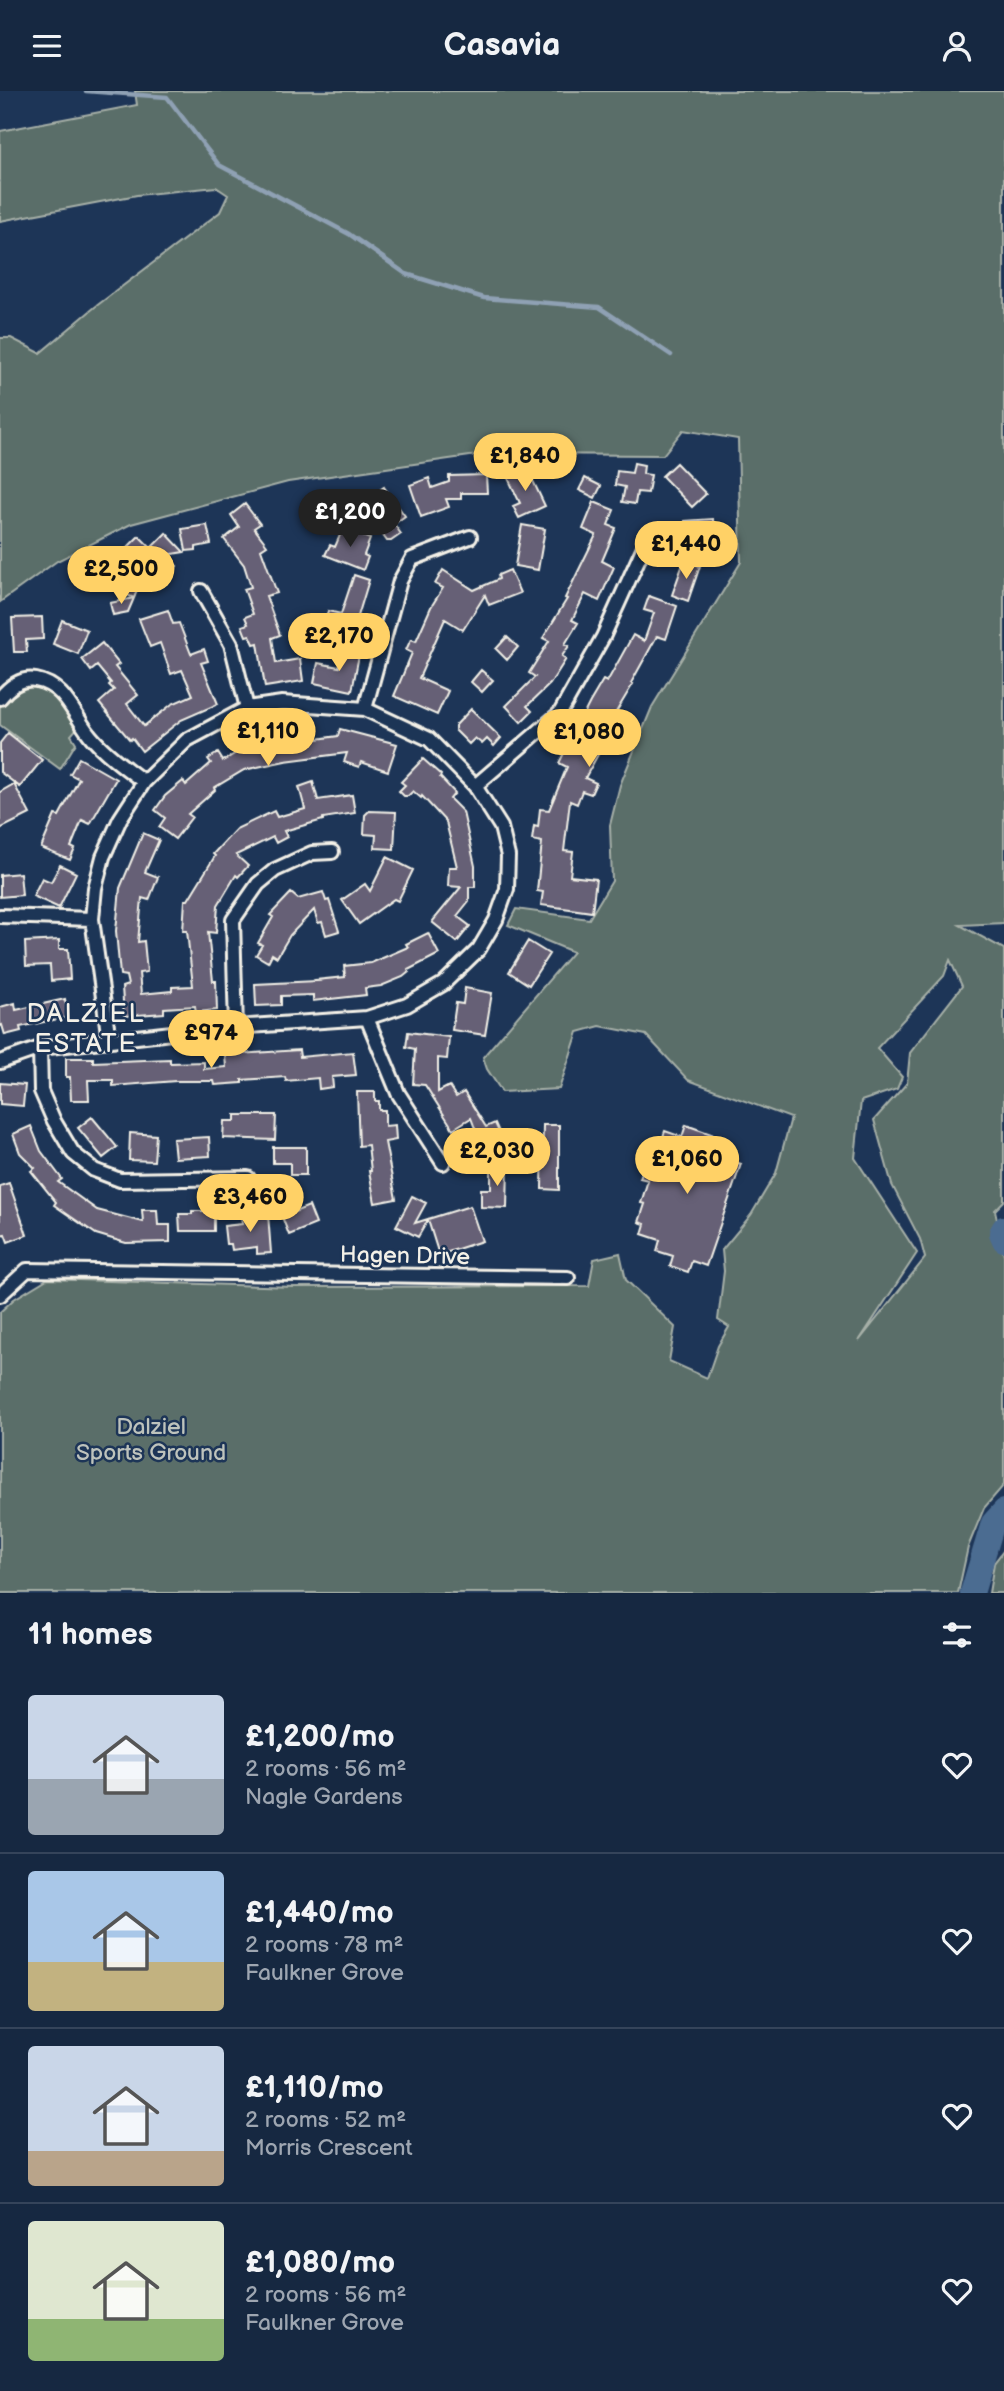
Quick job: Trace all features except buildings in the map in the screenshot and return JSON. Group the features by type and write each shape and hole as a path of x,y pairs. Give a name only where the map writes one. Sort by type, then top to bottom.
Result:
{"street":[{"path":"365,709 400,581 411,559 470,537"},
{"path":"475,786 560,713 603,637 647,540"},
{"path":"201,591 231,644 247,708"},
{"path":"0,698 11,685 31,679 48,682 59,690 93,740 144,782"},
{"path":"0,1062 40,1048 206,1029 367,1018 407,1005 443,984 479,949 496,920 507,889 508,856 501,827 475,786 429,739 365,709 282,703 247,708 187,740 144,782 120,819 103,857 95,888 92,919 109,1040"},
{"path":"236,1028 233,920 258,884 275,870 312,853 332,852"},
{"path":"0,916 92,919"},
{"path":"367,1018 398,1093 443,1163"},
{"path":"40,1048 41,1091 54,1121 74,1153 94,1170 120,1180 248,1178"},
{"name":"Hagen Drive","path":"0,1295 27,1270 568,1278"}],"green space":[{"name":"Dalziel Sports Ground","path":"135,91 1004,91 1004,923 960,925 1004,949 1004,1201 995,1210 1004,1255 1004,1485 984,1508 968,1547 958,1593 0,1593 0,1312 14,1299 47,1279 295,1287 589,1286 594,1259 620,1253 626,1280 675,1327 669,1361 707,1378 718,1346 729,1327 718,1320 724,1271 722,1250 751,1215 776,1173 791,1118 688,1080 646,1035 600,1026 578,1032 559,1089 502,1092 487,1069 483,1057 573,952 508,925 516,909 589,919 612,881 610,825 620,785 652,707 741,562 738,439 683,430 663,455 484,454 288,482 131,524 57,561 0,602 0,338 11,338 40,353 95,307 220,212 228,195 216,187 137,195 0,221 0,131 137,105","holes":["950,960 962,986 910,1053 907,1083 874,1120 892,1185 920,1239 925,1258 859,1341 917,1253 855,1158 861,1101 897,1089 902,1077 877,1048 944,976"]},
{"path":"29,684 54,693 79,726 71,735 76,743 60,769 0,725 0,701 11,691"},
{"path":"1004,1550 1004,1593 989,1593 994,1563"}],"waterway":[{"path":"86,91 167,97 219,165 349,234 406,274 484,298 599,307 671,355"},
{"path":"1004,1228 1001,1233 1004,1240"},
{"path":"972,1593 993,1523 1004,1511"}],"district":[{"name":"DALZIEL ESTATE","path":"86,1028"}]}
